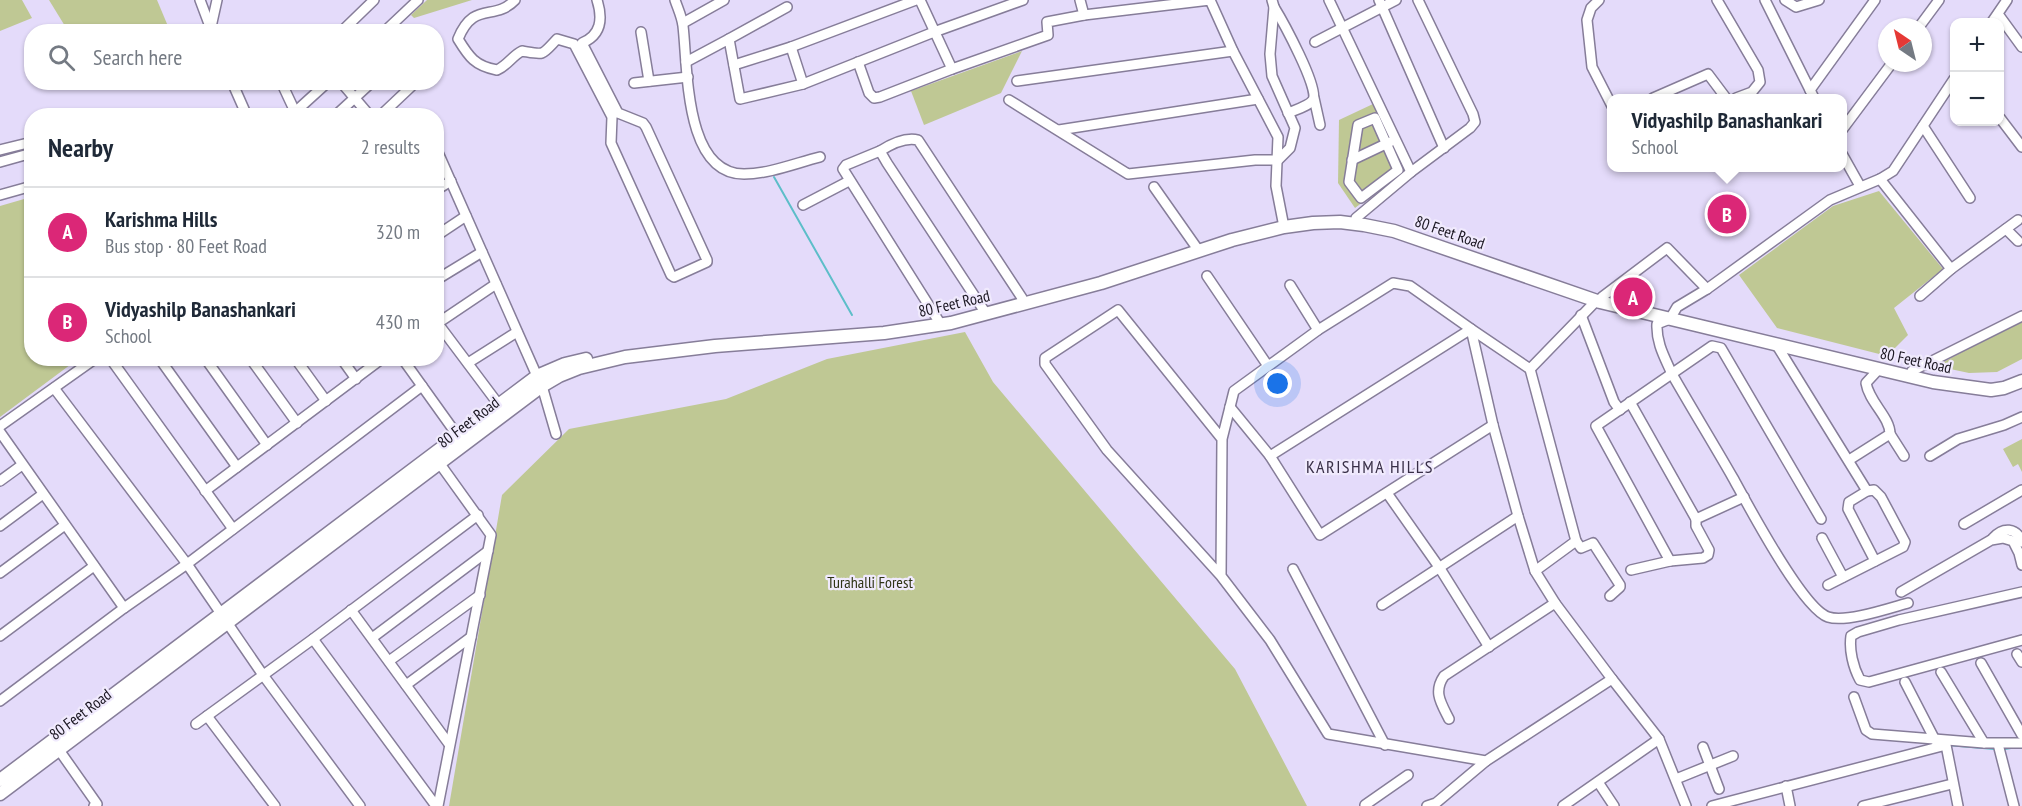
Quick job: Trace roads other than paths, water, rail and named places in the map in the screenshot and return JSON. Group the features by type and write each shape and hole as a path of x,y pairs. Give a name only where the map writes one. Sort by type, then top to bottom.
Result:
{"main road":[{"name":"80 Feet Road","path":"0,794 440,464 461,440 499,405 540,381 579,368 714,340 884,327 938,320 1100,278 1284,224 1326,217 1356,218 1413,231 1599,299"},
{"name":"80 Feet Road","path":"1284,224 1340,222 1395,231 1599,299 1912,371 1984,384 2003,383 2022,375"},
{"name":"80 Feet Road","path":"665,349 885,333 939,325 1101,283 1198,249"},
{"name":"80 Feet Road","path":"1672,316 1934,382 1984,389 2004,388 2022,381"},
{"name":"80 Feet Road","path":"0,780 221,613 540,381"}],"street":[{"path":"200,0 210,24"},
{"path":"213,24 217,0"},
{"path":"356,24 374,0"},
{"path":"401,0 408,9"},
{"path":"392,24 418,0"},
{"path":"515,0 507,8 478,10 468,17 458,39 469,57 484,66 497,70 509,64 515,55 522,51 536,55 542,54 557,39 574,44 584,55 606,98 612,117 611,143 671,275 674,277 707,262 646,127 643,123 618,113 606,98"},
{"path":"584,55 582,43 592,39 598,29 597,0"},
{"path":"675,0 683,23 696,130 707,153 716,164 729,172 758,173 820,156"},
{"path":"683,23 724,0"},
{"path":"734,64 791,47 918,0 952,69"},
{"path":"729,39 740,99 803,84 934,32 1023,0"},
{"path":"1080,0 1084,15"},
{"path":"858,62 869,93 874,98 1048,35 1047,22 1084,15 1210,0 1233,51 1278,138 1276,186 1284,224"},
{"path":"1329,0 1391,142 1398,170 1362,198 1349,182 1358,125 1375,118 1391,142 1411,172"},
{"path":"1315,42 1380,4 1396,0"},
{"path":"1356,218 1475,122 1418,0"},
{"path":"1599,0 1591,8 1587,20 1592,67 1607,98"},
{"path":"1717,0 1758,70 1760,82 1747,94"},
{"path":"1765,0 1812,94 1875,0"},
{"path":"1785,0 1796,7 1819,0"},
{"path":"1926,18 1939,0"},
{"path":"1995,18 2007,0"},
{"path":"1273,4 1286,25 1310,79 1320,125"},
{"path":"1009,100 1128,174 1255,160 1278,160 1290,148 1295,128 1272,76 1270,54 1273,4"},
{"path":"1380,4 1444,148"},
{"path":"686,62 787,7"},
{"path":"1998,14 2022,47"},
{"path":"641,32 649,81"},
{"path":"791,47 803,84"},
{"path":"1017,81 1233,51"},
{"path":"1847,123 1885,72"},
{"path":"1664,94 1708,74 1722,94"},
{"path":"634,83 688,77"},
{"path":"1908,603 1872,614 1840,618 1827,617 1817,610 1779,558 1672,374 1656,336 1657,324 1672,316 1677,308 1830,200 1880,179 1893,171 1950,85"},
{"path":"236,90 243,108"},
{"path":"285,90 293,108"},
{"path":"302,108 320,90"},
{"path":"348,90 363,108"},
{"path":"343,108 363,90"},
{"path":"388,108 408,90"},
{"path":"1288,113 1310,103 1314,98"},
{"path":"1059,130 1258,99"},
{"path":"2004,123 2022,147"},
{"path":"1923,126 1970,198"},
{"path":"938,320 843,169 888,146 911,138 918,140 1022,298"},
{"path":"1352,160 1391,142"},
{"path":"0,150 24,144"},
{"path":"880,151 983,309"},
{"path":"0,162 24,155"},
{"path":"1847,163 1860,186"},
{"path":"444,166 540,381 556,434"},
{"path":"1880,179 1951,269"},
{"path":"444,185 451,181"},
{"path":"803,205 849,181"},
{"path":"1154,187 1198,249"},
{"path":"0,195 24,188"},
{"path":"444,231 466,216"},
{"path":"1920,296 1951,269 2019,220"},
{"path":"2006,229 2018,241"},
{"path":"1530,369 1599,299 1667,248 1707,289"},
{"path":"444,275 482,252"},
{"path":"1207,276 1268,366"},
{"path":"1221,576 1222,439 1234,391 1318,330 1393,283 1410,286 1530,369 1576,541 1581,548 1593,543 1608,563 1620,585 1611,596"},
{"path":"444,317 496,284"},
{"path":"1290,285 1318,330"},
{"path":"1222,439 1119,310 1045,358 1045,364 1107,450 1221,576 1270,640 1328,734 1486,761"},
{"path":"1581,315 1614,402 1620,410"},
{"path":"1912,371 2022,316"},
{"path":"1471,329 1492,425 1535,571 1555,603 1659,739 1686,806"},
{"path":"1270,456 1471,329"},
{"path":"444,331 499,405"},
{"path":"468,363 517,332"},
{"path":"1776,344 1850,460 1867,491"},
{"path":"1670,561 1596,426 1712,346 1721,348 1821,519"},
{"path":"0,426 85,366"},
{"path":"116,366 233,529"},
{"path":"165,366 237,467"},
{"path":"211,366 267,445"},
{"path":"256,366 297,423"},
{"path":"301,366 326,401"},
{"path":"347,366 356,379"},
{"path":"205,491 373,366"},
{"path":"408,366 461,440"},
{"path":"1879,369 1866,383 1867,391 1904,456"},
{"path":"0,701 187,564 422,386"},
{"path":"54,388 187,564 263,675 360,806"},
{"path":"1630,402 1696,519 1696,526 1709,550 1708,555 1703,558 1670,561 1631,570"},
{"path":"1230,407 1270,456 1320,535 1492,425"},
{"path":"1930,456 1958,439 2022,417"},
{"path":"0,432 124,608"},
{"path":"1850,460 1890,434"},
{"path":"437,806 491,536 440,464"},
{"path":"0,481 22,465"},
{"path":"1828,585 1903,547 1905,542 1881,497 1874,490 1867,491 1849,501 1848,509 1875,561"},
{"path":"1964,524 2022,490"},
{"path":"1386,493 1438,567 1489,647"},
{"path":"0,526 43,494"},
{"path":"1696,519 1744,496"},
{"path":"196,724 478,515"},
{"path":"1382,605 1518,516"},
{"path":"0,573 65,525"},
{"path":"1991,540 1995,535 2012,530 2017,533 2022,542"},
{"path":"1821,538 1843,578"},
{"path":"1901,592 1991,540 2003,538 2013,541 2022,565"},
{"path":"1535,571 1576,541"},
{"path":"372,638 488,551"},
{"path":"0,636 94,566"},
{"path":"1293,569 1385,745"},
{"path":"2022,592 1899,620 1858,632 1851,636 1850,646 1860,680 1869,682 2022,640"},
{"path":"389,661 480,595"},
{"path":"1449,719 1439,699 1438,688 1444,676 1555,603"},
{"path":"1895,607 1899,620"},
{"path":"351,610 449,744"},
{"path":"406,685 471,638"},
{"path":"313,639 437,806"},
{"path":"1981,663 2022,735"},
{"path":"1941,672 1984,743"},
{"path":"1433,805 1486,761 1612,679"},
{"path":"1905,682 1935,740"},
{"path":"1854,697 1866,730 1872,734 1998,744 2022,742"},
{"path":"207,716 275,806"},
{"path":"1563,806 1659,739"},
{"path":"1998,744 2014,806"},
{"path":"1712,806 1745,802 1786,786 1946,746 1958,806"},
{"path":"1703,747 1719,789"},
{"path":"59,750 96,805"},
{"path":"1676,779 1733,756"},
{"path":"1365,806 1407,775"},
{"path":"1598,782 1614,806"},
{"path":"1863,806 1953,784"},
{"path":"1786,786 1790,806"}],"waterway":[{"path":"774,177 852,315"},
{"path":"1948,745 1994,749"},
{"path":"2005,749 2017,747"}],"place":[{"name":"Vidyashilp Banashankari","path":"1727,214"},
{"name":"Karishma Hills","path":"1633,297"}],"district":[{"name":"KARISHMA HILLS","path":"1370,466"}],"park label":[{"name":"Turahalli Forest","path":"870,582"}]}
